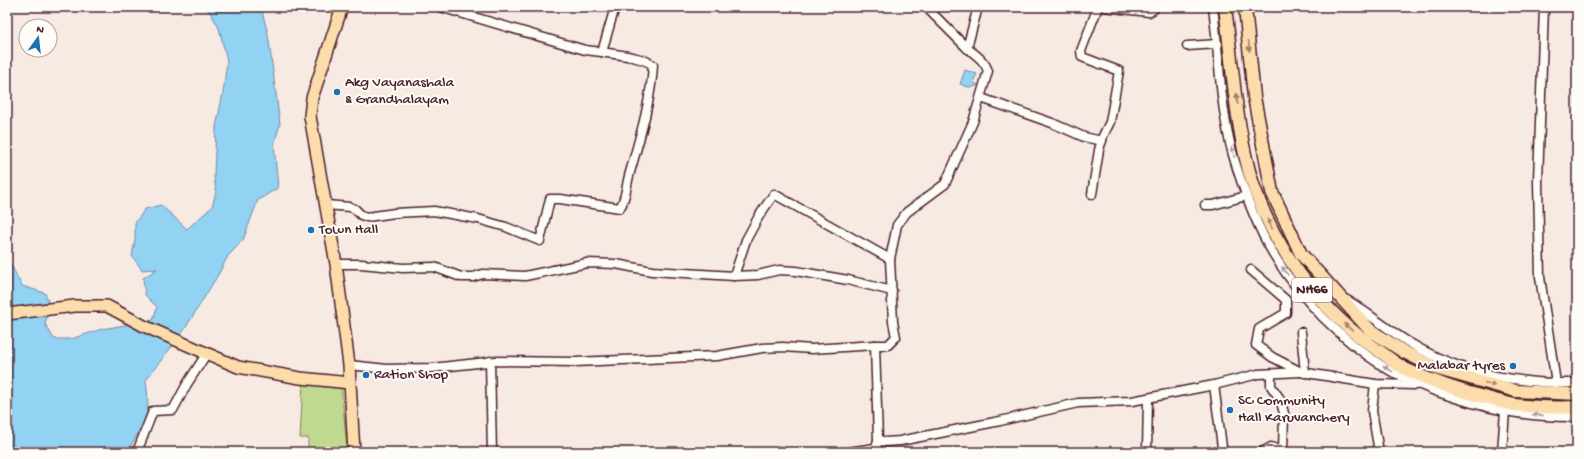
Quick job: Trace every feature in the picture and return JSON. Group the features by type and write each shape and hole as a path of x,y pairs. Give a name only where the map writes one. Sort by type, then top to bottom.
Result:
{"highway":[{"name":"NH66","path":"1224,7 1242,142 1250,173 1263,208 1280,245 1302,278 1330,310 1368,344 1406,369 1444,385 1512,404 1546,408 1577,408"},
{"name":"NH66","path":"1245,7 1254,97 1272,192 1302,254 1336,294 1370,330 1404,352 1438,369 1516,391 1577,394"}],"main road":[{"path":"342,7 310,108 336,264 349,365 354,452"},
{"path":"7,314 66,307 107,306 144,326 238,367 300,378 350,383"}],"street":[{"path":"326,205 350,207 355,209 361,215 367,217 395,213 434,211 478,219 506,227 540,241 550,199 560,199 620,208 637,150 653,65 649,62 628,56 586,50 440,7"},
{"path":"602,52 615,7"},
{"path":"349,365 387,369 432,368 490,361 575,362 717,356 762,348 783,347 812,349 888,345 896,337 893,322 890,259 897,224 907,212 945,184 973,122 988,72 987,67 978,56 967,48 926,7"},
{"path":"967,48 978,7"},
{"path":"1092,194 1102,141 1110,122 1119,71 1082,57 1081,51 1098,7"},
{"path":"1104,7 1149,12 1154,10 1155,7"},
{"path":"1213,7 1226,122 1233,153 1246,196 1274,255 1296,286 1323,318 1354,345 1385,368 1421,386 1495,410 1560,417 1577,417"},
{"path":"1544,7 1538,181 1540,277 1556,383"},
{"path":"1187,46 1218,44"},
{"path":"981,98 1052,123 1084,137 1102,141"},
{"path":"734,276 746,240 759,216 774,194 890,259"},
{"path":"1205,205 1213,205 1246,196"},
{"path":"336,264 361,264 402,268 434,266 461,277 473,277 483,274 525,276 587,263 616,264 652,271 734,276 758,275 779,270 796,271 848,280 892,291"},
{"path":"1250,270 1286,300 1286,313 1259,329 1256,345 1272,357 1303,372"},
{"path":"1336,294 1367,312 1408,342 1443,360 1474,371 1517,380 1577,383"},
{"path":"1301,332 1303,372"},
{"path":"876,345 877,447"},
{"path":"137,452 149,416 153,411 173,410 206,354"},
{"path":"490,361 492,452"},
{"path":"847,452 877,447 886,442 900,441 1000,421 1078,403 1117,402 1148,398 1214,385 1258,374 1303,372 1375,384 1421,386"},
{"path":"1262,452 1271,447 1283,451 1284,413 1280,399 1271,386 1271,374"},
{"path":"1375,384 1372,411 1378,446 1376,452"},
{"path":"1214,385 1222,447 1221,452"},
{"path":"1147,452 1148,398"},
{"path":"1502,452 1505,411"}],"green space":[{"path":"303,383 341,384 347,449 308,449 308,438 300,438"}],"water":[{"path":"204,7 261,7 268,34 280,124 274,145 278,188 258,200 243,240 228,256 183,332 146,380 148,398 145,421 128,452 7,452 7,257 22,286 45,293 50,307 45,324 54,339 71,339 102,329 153,320 157,307 145,295 143,278 157,269 142,270 132,256 135,240 135,223 145,209 161,205 187,229 212,207 216,192 214,175 216,127 223,93 227,61 219,28 210,12"},
{"path":"965,70 977,74 973,82 978,85 969,87 960,84"}],"place":[{"name":"Akg Vayanashala & Grandhalayam","path":"337,92"},
{"name":"Town Hall","path":"311,230"},
{"name":"Malabar tyres","path":"1513,366"},
{"name":"Ration Shop","path":"366,375"},
{"name":"SC Community Hall Karuvanchery","path":"1230,410"}]}
